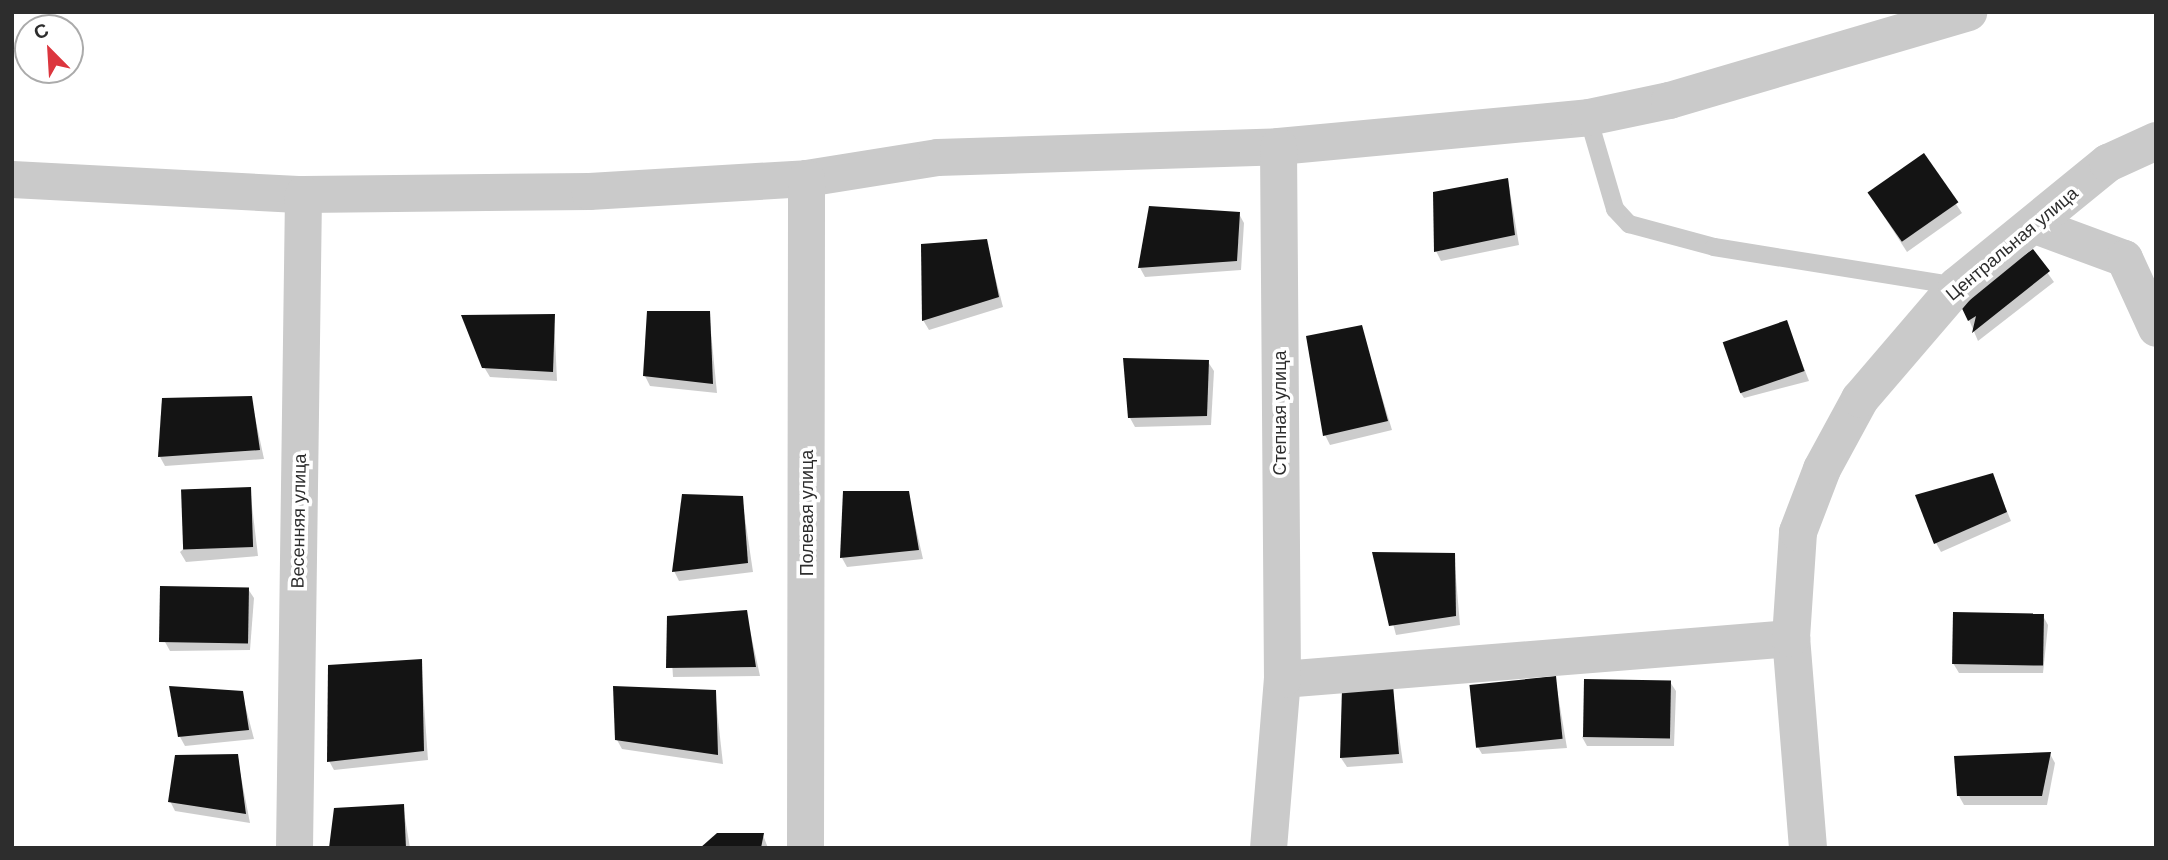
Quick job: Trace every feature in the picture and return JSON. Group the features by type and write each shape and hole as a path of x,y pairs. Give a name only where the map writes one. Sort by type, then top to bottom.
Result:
{"street":[{"path":"12,179 303,194 589,191 806,178 937,157 1278,146 1588,117 1669,100 1968,12"},
{"name":"Центральная улица","path":"1808,848 1791,638 1798,532 1822,469 1860,399 1957,286 2108,163 2156,141"},
{"name":"Степная улица","path":"1268,848 1282,680 1278,146"},
{"name":"Полевая улица","path":"805,848 806,178"},
{"name":"Весенняя улица","path":"294,848 303,194"},
{"path":"2032,224 2124,258 2156,328"},
{"path":"1282,680 1791,638"}],"lane":[{"path":"1588,117 1615,209 1629,224 1714,247 1957,286"}],"building":[{"path":"1924,153 1958,202 1902,242 1867,193"},
{"path":"1508,178 1515,235 1434,252 1433,192"},
{"path":"1149,206 1240,212 1237,261 1138,268"},
{"path":"987,239 999,297 922,321 921,244"},
{"path":"2033,249 2050,271 1972,333 1976,316 1968,321 1958,300"},
{"path":"647,311 710,311 713,384 643,376"},
{"path":"555,314 553,372 482,368 461,315"},
{"path":"1787,320 1805,371 1740,393 1723,342"},
{"path":"1362,325 1388,421 1323,436 1306,336"},
{"path":"1123,358 1209,360 1207,416 1128,418"},
{"path":"252,396 260,450 158,457 162,398"},
{"path":"1993,473 2007,512 1934,544 1915,495"},
{"path":"251,487 253,547 183,549 181,489"},
{"path":"843,491 909,491 919,550 840,558"},
{"path":"682,494 743,496 748,563 672,572"},
{"path":"1372,552 1455,553 1456,616 1389,626"},
{"path":"160,586 249,588 248,644 159,642"},
{"path":"747,610 756,667 666,668 667,616"},
{"path":"1953,612 2044,614 2043,666 1952,664"},
{"path":"422,659 424,751 327,762 328,665"},
{"path":"1556,676 1563,739 1476,748 1469,685"},
{"path":"1584,679 1671,681 1670,739 1583,737"},
{"path":"1393,685 1399,754 1340,758 1342,689"},
{"path":"169,686 243,691 249,730 178,737"},
{"path":"613,686 716,690 718,755 615,740"},
{"path":"2051,752 2042,796 1957,796 1954,756"},
{"path":"238,754 246,814 168,802 175,755"},
{"path":"404,804 406,848 329,848 334,808"},
{"path":"717,833 764,833 761,848 700,848"}]}
